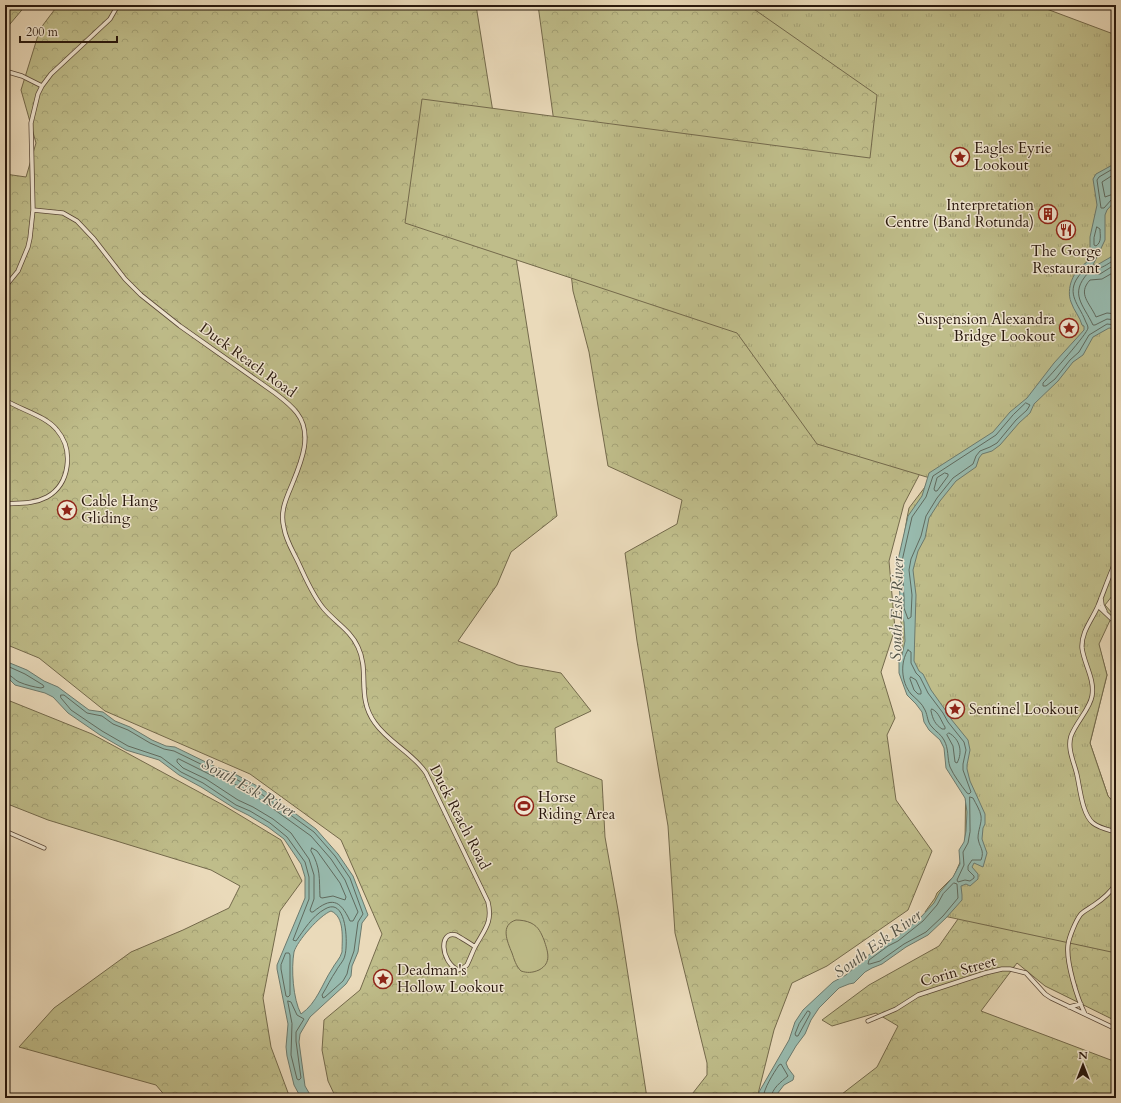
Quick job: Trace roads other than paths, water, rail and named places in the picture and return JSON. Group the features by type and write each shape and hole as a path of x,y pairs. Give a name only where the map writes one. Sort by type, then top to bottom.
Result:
{"street":[{"path":"5,287 18,271 28,247 33,210 32,123 35,105 42,86 51,74 110,19 118,5"},
{"path":"5,71 22,76 42,86"},
{"name":"Duck Reach Road","path":"33,210 63,213 78,222 94,239 125,279 141,295 173,321 284,400 300,417 304,430 304,450 297,473 283,505 282,517 285,533 312,591 319,602 327,613 348,631 358,646 362,663 364,698 370,715 382,733 417,762 426,773 488,902 490,917 486,930 475,947 467,965 459,970 447,961 444,951 445,940 449,936 457,935 475,947"},
{"path":"5,400 53,426 64,440 68,456 62,481 59,486 47,497 32,502 5,504"},
{"path":"1116,561 1082,642 1084,656 1092,684 1092,695 1089,704 1073,731 1070,740 1070,747 1081,798 1091,820 1098,826 1116,832"},
{"path":"1101,596 1102,605 1106,612"},
{"path":"1098,606 1116,623"},
{"path":"5,831 44,848"},
{"path":"1085,1014 1074,983 1068,951 1070,937 1081,915 1109,894 1116,884"},
{"name":"Corin Street","path":"868,1021 896,1010 918,995 985,973 1002,969 1010,969 1026,973 1045,994 1051,998 1116,1029"},
{"path":"1069,1006 1081,1004"}],"water":[{"path":"1116,163 1116,200 1107,210 1105,215 1105,240 1093,265 1097,265 1116,254 1116,329 1109,328 1093,337 1083,355 1073,362 1058,381 1034,404 1030,413 1000,445 992,451 982,454 976,467 956,481 929,518 925,538 918,551 913,570 916,595 914,661 931,690 968,740 970,750 967,769 970,781 985,814 982,839 987,853 983,867 974,863 972,867 978,874 978,879 970,886 966,884 961,886 962,900 928,935 906,947 882,964 865,972 854,983 839,988 819,1008 811,1020 805,1034 786,1063 794,1076 793,1080 784,1085 774,1098 759,1098 759,1092 789,1040 795,1022 803,1010 833,982 846,975 866,957 886,942 895,938 920,918 934,903 940,892 953,877 960,864 959,850 964,842 966,831 967,812 965,798 946,768 944,748 940,740 929,730 924,722 922,712 907,695 899,673 899,659 902,655 905,641 904,622 900,608 898,560 908,516 922,496 929,473 993,432 1010,412 1027,398 1054,363 1084,330 1084,326 1082,325 1071,302 1069,291 1074,275 1081,266 1086,263 1090,250 1090,237 1097,205 1093,179 1096,174"},
{"name":"South Esk River","path":"5,661 27,670 44,681 58,687 89,710 103,712 115,721 130,727 152,740 166,746 175,747 216,767 235,774 259,787 316,829 338,854 353,876 368,915 362,923 358,952 352,966 351,976 346,984 310,1017 300,1034 299,1042 305,1086 312,1098 301,1098 294,1085 286,1047 288,1024 277,969 277,965 305,898 305,877 301,864 284,839 268,827 179,775 159,760 126,750 100,735 68,713 53,697 45,693 15,685 9,679 5,678","holes":["331,911 341,923 342,952 315,999 307,1010 301,1014 298,1008 293,984 294,952 304,935 315,923 326,913"]}],"place":[{"name":"Eagles Eyrie Lookout","path":"960,157"},
{"name":"Interpretation Centre (Band Rotunda)","path":"1048,214"},
{"name":"The Gorge Restaurant","path":"1066,230"},
{"name":"Suspension Alexandra Bridge Lookout","path":"1069,328"},
{"name":"Cable Hang Gliding","path":"67,510"},
{"name":"Sentinel Lookout","path":"955,709"},
{"name":"Horse Riding Area","path":"524,806"},
{"name":"Deadman's Hollow Lookout","path":"383,979"}]}
